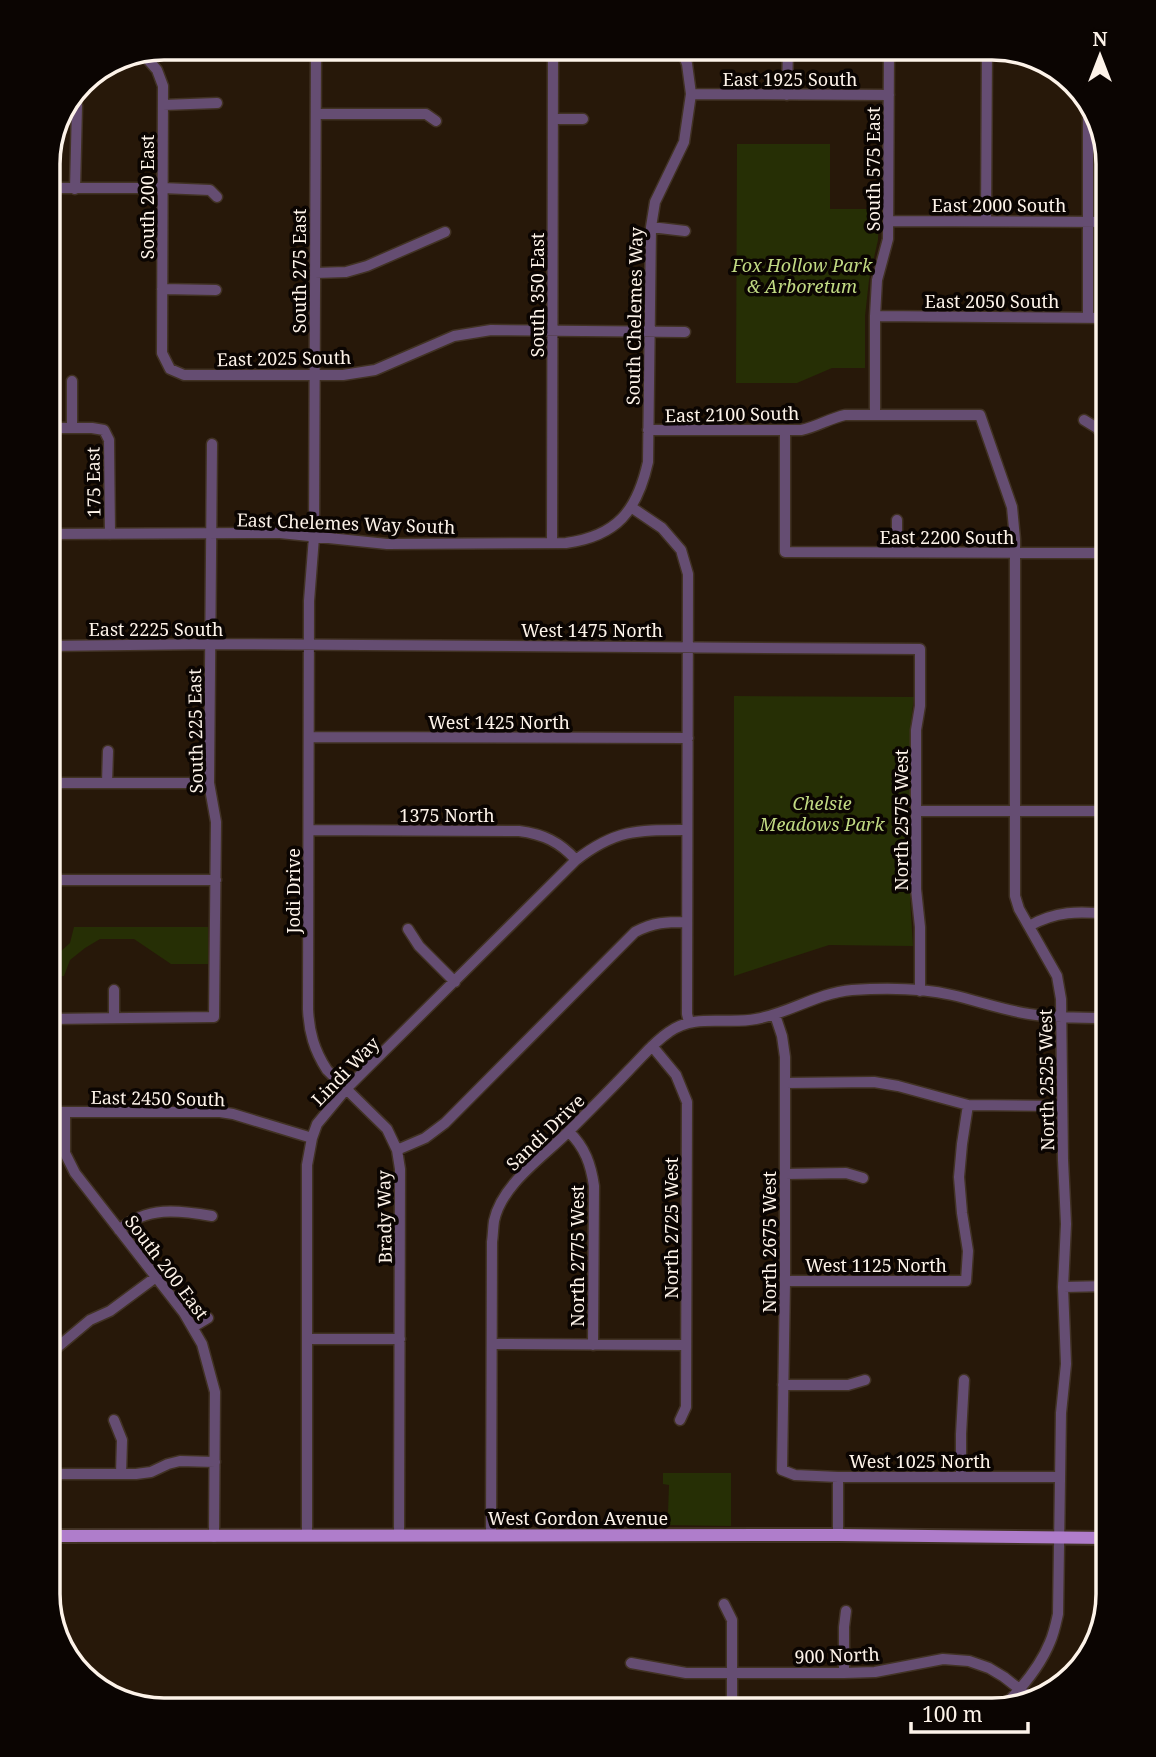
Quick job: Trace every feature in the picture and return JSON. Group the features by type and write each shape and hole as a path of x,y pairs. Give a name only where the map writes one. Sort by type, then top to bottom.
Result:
{"main road":[{"name":"West Gordon Avenue","path":"60,1536 838,1535 1096,1538"}],"street":[{"name":"South 200 East","path":"149,60 157,70 163,86 162,353 170,369"},
{"name":"South 275 East","path":"309,601 314,537 316,60"},
{"name":"South 350 East","path":"552,543 553,60"},
{"name":"South Chelemes Way","path":"631,507 642,486 648,462 651,227 655,202 684,142 691,94 686,60"},
{"path":"787,94 788,60"},
{"name":"South 575 East","path":"875,415 877,280 888,239 889,60"},
{"path":"986,221 987,60"},
{"name":"East 1925 South","path":"691,94 889,95"},
{"path":"163,104 217,103"},
{"path":"75,189 77,106"},
{"path":"316,114 426,114 436,121"},
{"path":"553,119 583,119"},
{"path":"1088,317 1088,222 1092,134"},
{"path":"60,188 209,190 217,197"},
{"name":"East 2000 South","path":"888,221 1096,222"},
{"path":"651,227 685,231"},
{"path":"315,273 346,272 368,266 445,232"},
{"path":"162,289 216,290"},
{"name":"East 2050 South","path":"875,316 1096,317"},
{"name":"East 2025 South","path":"170,369 184,375 343,375 374,370 454,336 472,332 685,332"},
{"path":"60,428 72,428 72,381"},
{"name":"East 2100 South","path":"648,430 802,430 845,415 980,415"},
{"name":"North 2525 West","path":"980,415 1012,508 1015,533 1015,896 1019,909 1057,976 1061,999 1066,1364 1061,1406 1058,1614 1050,1641 1038,1665 1014,1695"},
{"path":"1084,420 1096,427"},
{"name":"175 East","path":"72,428 104,430 109,440 110,534"},
{"name":"East 2200 South","path":"785,430 785,552 1096,553"},
{"name":"South 225 East","path":"114,1018 214,1017 216,822 209,783 212,444"},
{"path":"631,507 662,528 681,550 688,574 686,830 689,1022 742,1021 775,1015 818,996 852,990 920,991 953,995 1027,1014 1096,1018"},
{"name":"East Chelemes Way South","path":"60,534 280,533 410,544 566,544 594,537 623,517 631,507"},
{"path":"897,520 897,552"},
{"name":"Jodi Drive","path":"309,601 309,1029 313,1045 327,1070 387,1129 397,1150"},
{"name":"East 2225 South","path":"60,646 264,645"},
{"name":"West 1475 North","path":"264,645 920,649"},
{"name":"North 2575 West","path":"920,649 920,706 916,730 916,890 920,927 920,991"},
{"name":"West 1425 North","path":"309,737 688,738"},
{"path":"107,783 108,751"},
{"path":"60,783 209,783"},
{"path":"917,811 1096,811"},
{"name":"1375 North","path":"309,830 519,831 550,838 576,860"},
{"name":"Lindi Way","path":"307,1536 307,1165 317,1124 346,1089 576,860 612,837 650,830 686,830"},
{"path":"60,880 216,880"},
{"path":"1029,926 1053,914 1096,913"},
{"name":"Brady Way","path":"399,1536 400,1169 397,1150 425,1138 445,1123 635,932 663,922 687,922"},
{"path":"408,929 419,946 455,982"},
{"path":"60,1019 114,1018 114,990"},
{"name":"North 2675 West","path":"775,1015 784,1046 785,1083 782,1470"},
{"name":"Sandi Drive","path":"491,1536 494,1220 501,1203 516,1181 569,1132 652,1046 670,1030 689,1022"},
{"name":"North 2725 West","path":"652,1046 676,1075 687,1102 686,1407 680,1420"},
{"path":"785,1083 874,1082 968,1105 1062,1106"},
{"name":"West 1125 North","path":"785,1281 967,1281 968,1251 959,1177 968,1105"},
{"name":"East 2450 South","path":"60,1112 220,1112 312,1138"},
{"name":"South 200 East","path":"65,1112 65,1153 75,1173 184,1313 202,1344 215,1392 214,1537"},
{"name":"North 2775 West","path":"569,1132 582,1147 591,1167 594,1186 593,1345"},
{"path":"785,1174 846,1173 863,1178"},
{"path":"119,1230 138,1217 150,1213 169,1211 212,1216"},
{"path":"60,1345 90,1320 110,1311 156,1277"},
{"path":"1063,1287 1096,1286"},
{"path":"193,1328 208,1318"},
{"path":"307,1339 400,1339"},
{"path":"492,1344 687,1345"},
{"path":"783,1385 849,1385 864,1380"},
{"path":"961,1476 964,1380"},
{"path":"114,1420 122,1440 121,1474"},
{"path":"60,1474 136,1474 151,1472 180,1461 215,1462"},
{"name":"West 1025 North","path":"782,1470 795,1475 1059,1477"},
{"path":"838,1476 838,1535"},
{"path":"724,1604 732,1620 732,1698"},
{"path":"844,1673 846,1611"},
{"name":"900 North","path":"631,1663 686,1673 844,1673 875,1672 943,1659 969,1661 989,1668 1024,1693"}],"green space":[{"name":"Fox Hollow Park & Arboretum","path":"737,144 830,144 830,209 879,209 878,240 869,280 865,316 865,368 832,368 797,383 736,383"},
{"name":"Chelsie Meadows Park","path":"734,696 914,697 910,729 910,897 913,946 829,945 734,976"},
{"path":"74,927 208,927 208,964 171,964 134,939 100,939 70,960 64,976 60,976 60,952 70,943"},
{"path":"663,1473 731,1473 731,1526 660,1525 661,1514 668,1513 669,1485 663,1484"}]}
